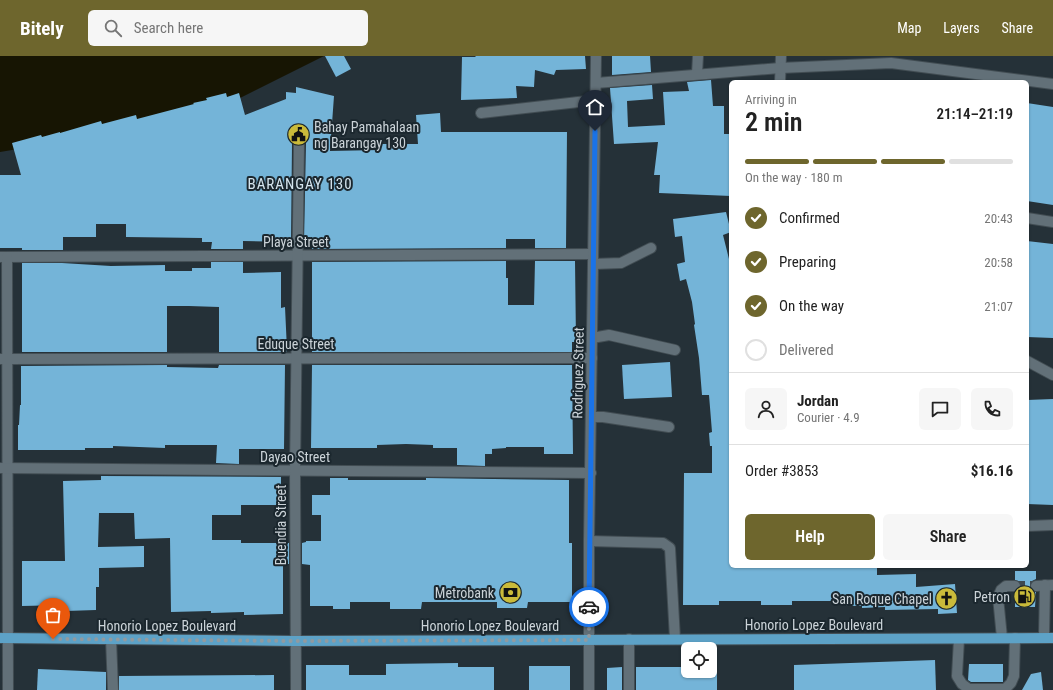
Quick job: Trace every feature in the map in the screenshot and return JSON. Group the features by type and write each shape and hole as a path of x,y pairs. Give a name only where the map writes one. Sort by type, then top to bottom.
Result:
{"main road":[{"name":"Honorio Lopez Boulevard","path":"4,638 295,641 1048,638"}],"street":[{"name":"Rodriguez Street","path":"588,690 596,56"},
{"path":"697,74 698,56"},
{"path":"780,80 777,68 781,56"},
{"path":"596,83 891,60 1026,80"},
{"path":"1029,80 1053,84"},
{"path":"481,114 596,100"},
{"name":"Buendia Street","path":"296,690 295,471 299,143"},
{"path":"1029,218 1053,222"},
{"name":"Playa Street","path":"3,257 298,256 593,259 621,263 651,248"},
{"path":"3,257 4,638 8,690"},
{"path":"592,338 609,336 675,350"},
{"name":"Eduque Street","path":"4,359 592,358"},
{"path":"1029,362 1053,375"},
{"path":"591,417 604,417 669,427"},
{"name":"Dayao Street","path":"4,468 590,473"},
{"path":"1029,526 1053,525"},
{"path":"589,541 663,543 670,548 675,639"},
{"path":"1045,585 1048,638"},
{"path":"1002,638 998,597 1001,590 1006,586 1015,586"},
{"path":"959,639 957,676 962,684 969,689 1005,689 1011,684 1014,676 1015,638"},
{"path":"111,639 113,690"},
{"path":"629,640 629,690"}],"shaded area":[{"path":"0,56 324,56 198,119 0,152"}],"building":[{"path":"325,56 344,56 351,69 336,77"},
{"path":"585,56 586,69 556,70 554,75 535,70 534,87 516,86 517,98 461,100 462,57"},
{"path":"612,56 650,56 651,72 612,75"},
{"path":"711,80 713,106 724,106 724,134 729,134 729,196 659,193 660,175 654,175 658,142 614,144 610,88 652,85 653,99 627,101 628,127 665,125 663,92 689,91 687,82"},
{"path":"296,87 334,96 330,151 380,150 380,144 418,144 416,115 440,113 441,132 567,132 566,248 535,248 535,239 506,239 506,248 312,249 312,242 304,242 306,143 303,138 299,137 294,139 292,143 291,242 243,241 243,249 211,249 212,242 202,242 202,238 126,237 126,224 96,224 96,237 63,237 63,250 22,250 22,248 0,248 0,175 21,175 12,143 41,135 42,137 60,133 101,121 102,124 136,115 137,119 194,104 193,103 207,100 206,98 226,93 227,97 239,93 245,115 286,99 286,92 296,93"},
{"path":"1029,103 1053,107 1053,205 1029,201"},
{"path":"726,212 729,224 729,233 723,235 729,259 729,568 877,568 877,575 916,574 916,587 955,584 957,613 938,614 938,609 885,610 885,607 862,608 862,606 846,606 846,601 792,601 792,605 761,605 761,601 719,601 719,605 683,605 684,473 712,473 712,446 710,446 709,433 712,432 709,395 702,395 692,302 686,279 680,281 677,264 685,262 682,236 675,237 673,219"},
{"path":"1029,241 1053,244 1053,338 1029,337"},
{"path":"506,261 506,278 508,278 508,305 534,305 535,261 575,261 576,342 572,342 572,352 312,352 312,262"},
{"path":"211,262 243,262 243,273 281,272 281,308 285,307 286,352 219,352 219,307 167,306 167,352 22,352 22,263 62,263 111,266 165,265 165,271 192,271 192,268 211,268"},
{"path":"670,362 672,397 624,399 622,365"},
{"path":"167,365 167,367 218,368 219,365 285,365 284,449 239,449 239,464 216,463 217,445 165,445 165,448 113,446 113,448 85,448 85,450 18,450 18,425 21,405 21,366"},
{"path":"312,365 572,365 573,454 544,454 544,447 506,447 492,449 492,454 485,454 485,466 457,465 457,448 433,448 433,445 406,444 377,445 377,448 311,448"},
{"path":"1053,399 1053,505 1029,504 1029,400"},
{"path":"101,476 281,477 281,505 241,505 241,515 212,515 212,540 241,540 241,543 289,543 289,564 283,564 283,614 244,615 244,612 211,613 211,611 171,612 170,538 135,539 134,513 99,513 98,547 144,546 144,567 99,568 99,587 96,587 96,610 66,611 66,605 22,606 22,561 65,561 63,481 101,480"},
{"path":"330,478 348,478 348,480 426,480 426,478 569,480 569,543 572,543 572,602 528,602 527,608 497,608 497,602 422,602 421,609 390,609 390,602 350,602 350,609 333,609 333,606 310,606 310,565 302,564 302,543 306,541 321,541 321,515 312,515 312,495 330,495"},
{"name":"Petron","path":"1015,571 1036,571 1036,579 1032,581 1030,586 1031,590 1036,592 1035,607 1015,607 1015,592 1019,591 1021,586 1020,582 1015,580"},
{"path":"935,660 936,690 794,690 794,665"},
{"path":"458,663 458,667 494,667 494,690 306,690 306,665 349,665 349,675 386,675 386,664"},
{"path":"969,664 1003,664 1003,682 971,682 968,680"},
{"path":"529,666 570,666 570,690 529,690"},
{"path":"622,667 622,690 607,690 607,668"},
{"path":"636,667 681,667 681,678 717,678 717,690 636,690"},
{"path":"38,669 106,672 106,690 37,690"},
{"path":"1041,672 1043,690 1022,690 1031,674"},
{"path":"274,675 274,690 119,690 119,676"}],"tunnel":[{"path":"1015,586 1036,586"}],"way so far":[{"path":"53,639 295,641 589,640 589,607"}],"place":[{"name":"Bahay Pamahalaan ng Barangay 130","path":"298,135"},
{"name":"Metrobank","path":"510,593"},
{"name":"Petron","path":"1025,597"},
{"name":"San Roque Chapel","path":"947,599"}],"district":[{"name":"BARANGAY 130","path":"300,184"}],"route":[{"path":"589,607 595,131"}]}
